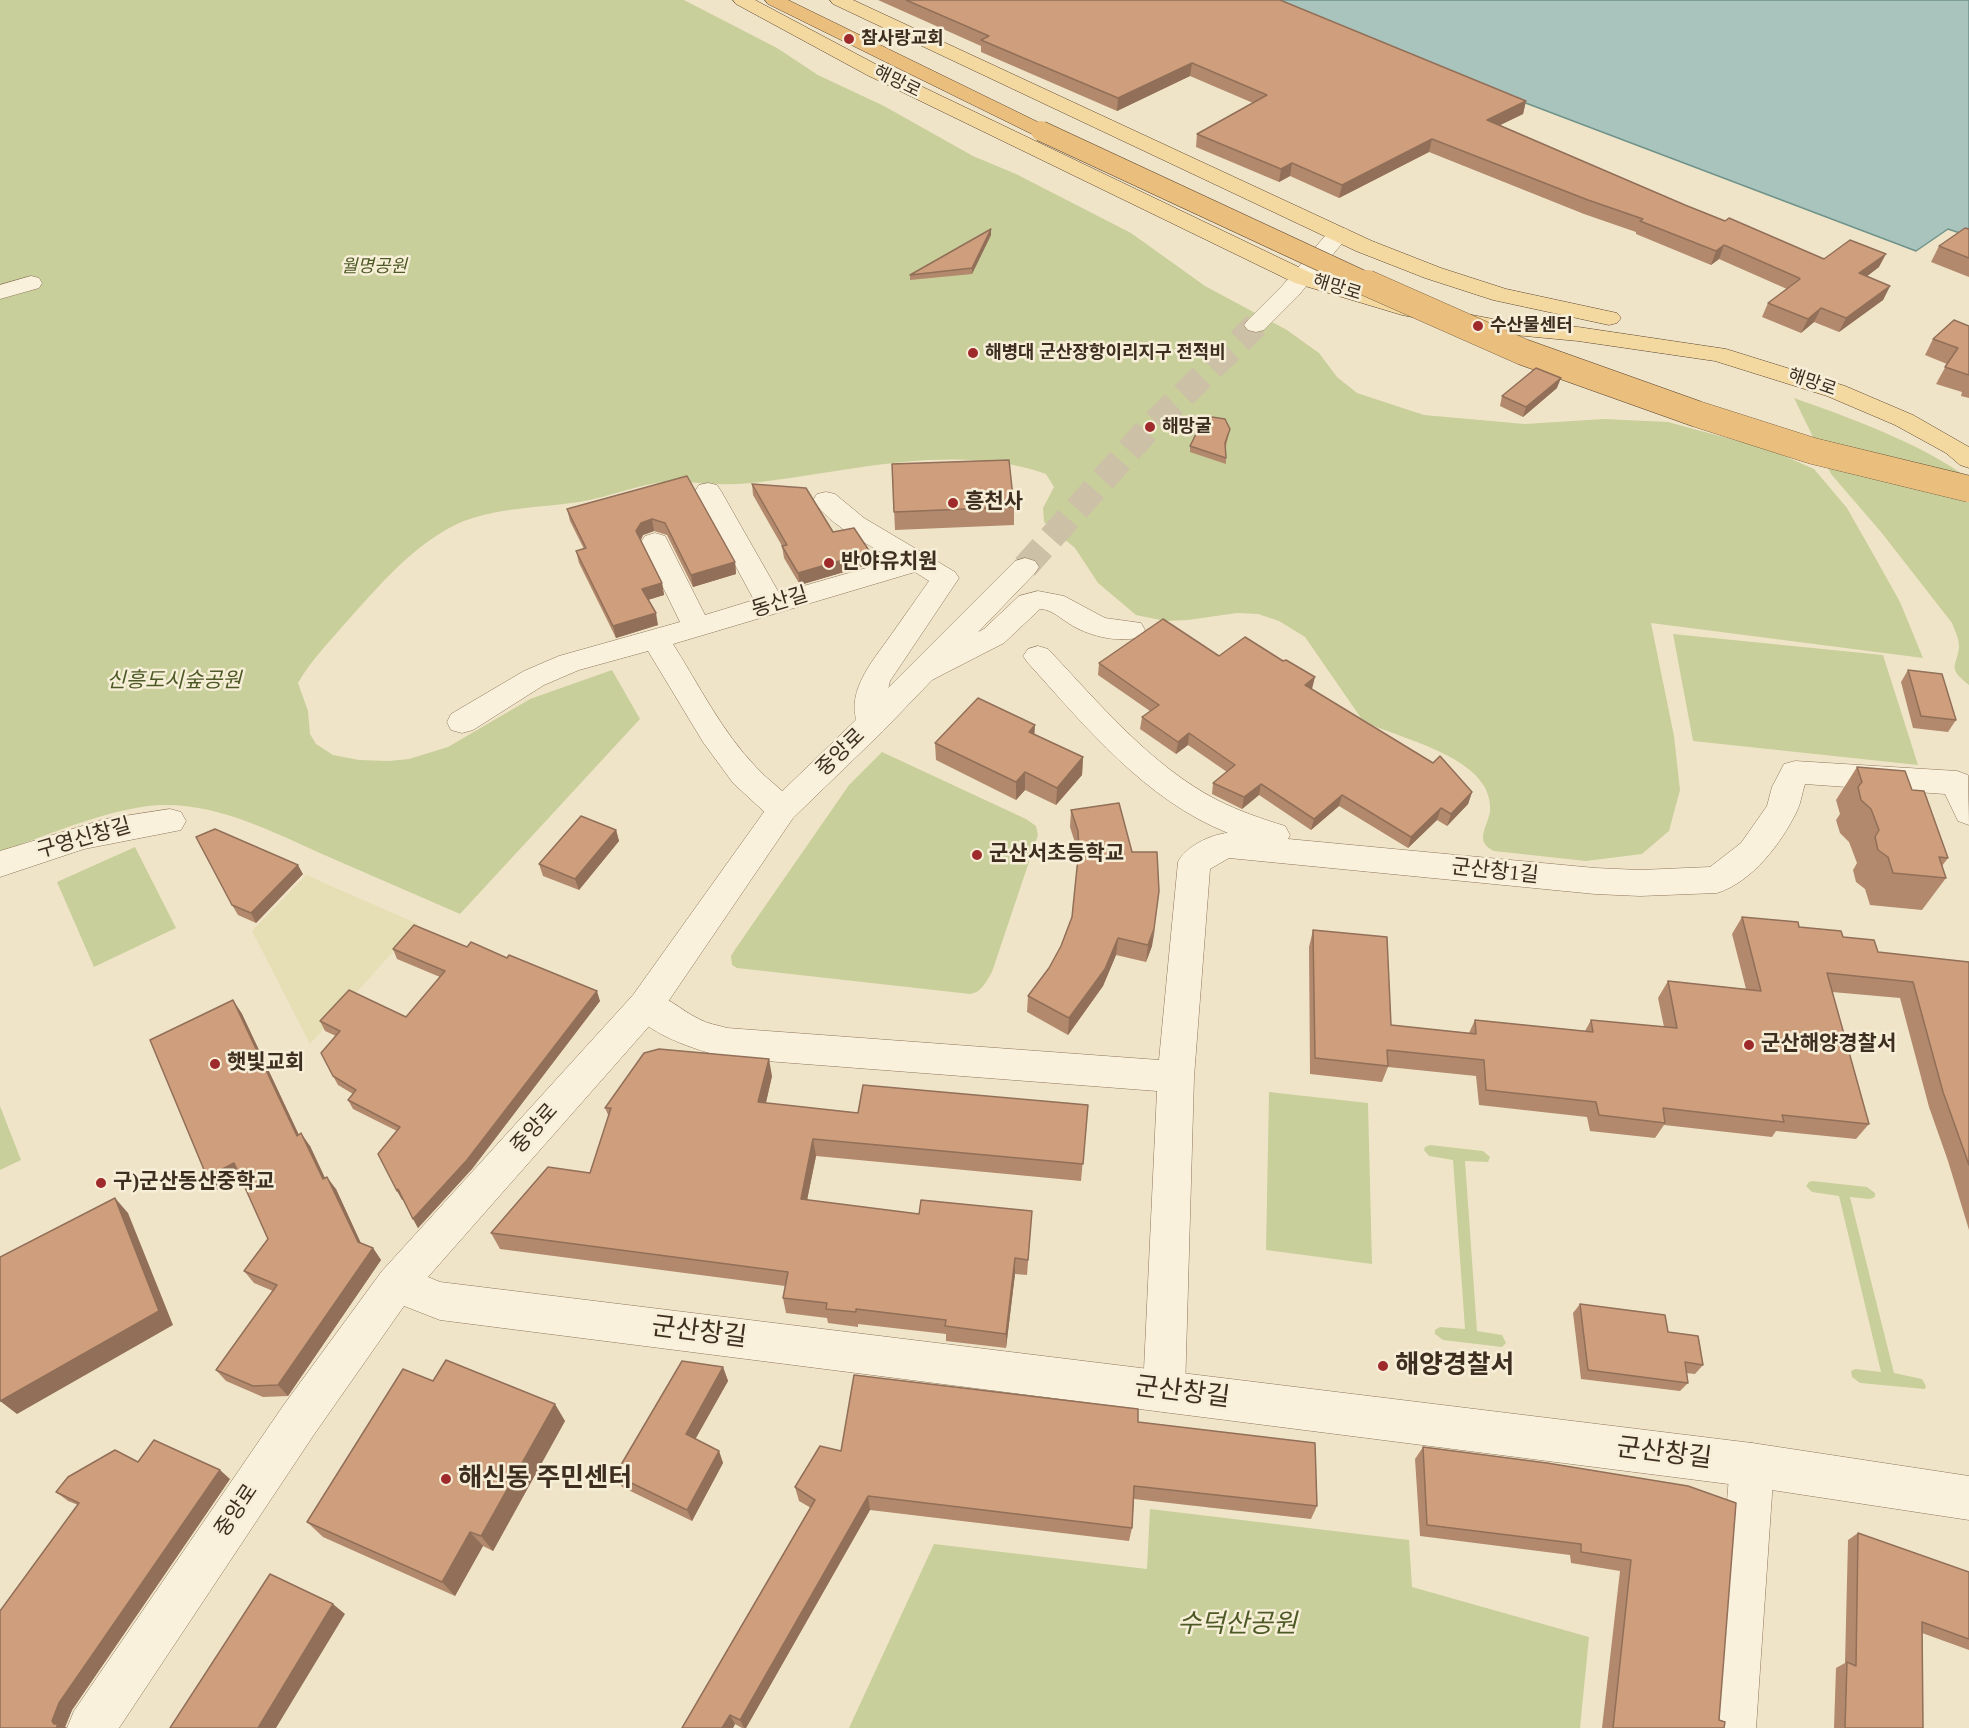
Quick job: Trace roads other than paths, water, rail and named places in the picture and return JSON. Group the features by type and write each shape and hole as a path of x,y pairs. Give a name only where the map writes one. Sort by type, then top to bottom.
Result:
{"highway":[{"path":"774,0 1051,127 1412,287 1576,354 1676,392 1791,427 1969,472"},
{"path":"800,0 1347,274 1523,352 1697,414 1814,451 1969,489"}],"main road":[{"name":"해망로","path":"742,0 874,71 1303,278 1410,310 1493,326 1578,334 1718,354 1836,391 1904,420 1955,448 1969,460"},
{"name":"해망로","path":"839,0 1339,234 1433,273 1501,296 1578,313 1716,338 1786,356 1880,388 1934,412"},
{"path":"1184,219 1257,233 1274,230 1280,220 1275,209 1250,192"}],"street":[{"path":"1256,325 1303,278 1339,234"},
{"path":"0,292 31,283"},
{"path":"708,491 771,605"},
{"path":"826,500 854,524 945,578 876,680 870,698 869,717 872,723"},
{"path":"655,542 696,627"},
{"name":"동산길","path":"462,722 534,678 569,663 918,562"},
{"name":"중앙로","path":"91,1728 298,1421 396,1284 646,1005 782,810 872,723 1025,567"},
{"path":"920,674 994,636 1035,600 1052,600 1094,624 1131,630"},
{"path":"655,639 714,734 744,775 782,810"},
{"path":"1038,656 1120,743 1157,777 1210,813 1245,829 1284,838 1447,855 1471,862 1490,871"},
{"name":"군산창1길","path":"1176,1077 1194,862 1225,845 1629,883 1717,880 1753,852 1782,809 1794,772 1957,783 1969,813"},
{"name":"구영신창길","path":"0,864 108,828 170,820"},
{"path":"646,1005 692,1034 727,1042 1176,1077 1164,1391"},
{"name":"군산창길","path":"396,1284 440,1302 1752,1465 1969,1498"},
{"path":"1732,1728 1752,1465"}],"water":[{"path":"1264,0 1969,0 1969,236 1948,229 1916,251 1341,33"}],"tunnel":[{"path":"1025,567 1150,427 1256,325"}],"place":[{"name":"참사랑교회","path":"849,39"},
{"name":"수산물센터","path":"1478,326"},
{"name":"해병대 군산장항이리지구 전적비","path":"973,353"},
{"name":"해망굴","path":"1150,427"},
{"name":"흥천사","path":"953,503"},
{"name":"반야유치원","path":"829,563"},
{"name":"군산서초등학교","path":"977,855"},
{"name":"군산해양경찰서","path":"1749,1045"},
{"name":"햇빛교회","path":"215,1064"},
{"name":"구)군산동산중학교","path":"101,1183"},
{"name":"해양경찰서","path":"1383,1366"},
{"name":"해신동 주민센터","path":"446,1479"}],"park label":[{"name":"월명공원","path":"374,267"},
{"name":"신흥도시숲공원","path":"174,681"},
{"name":"수덕산공원","path":"1237,1625"}]}
